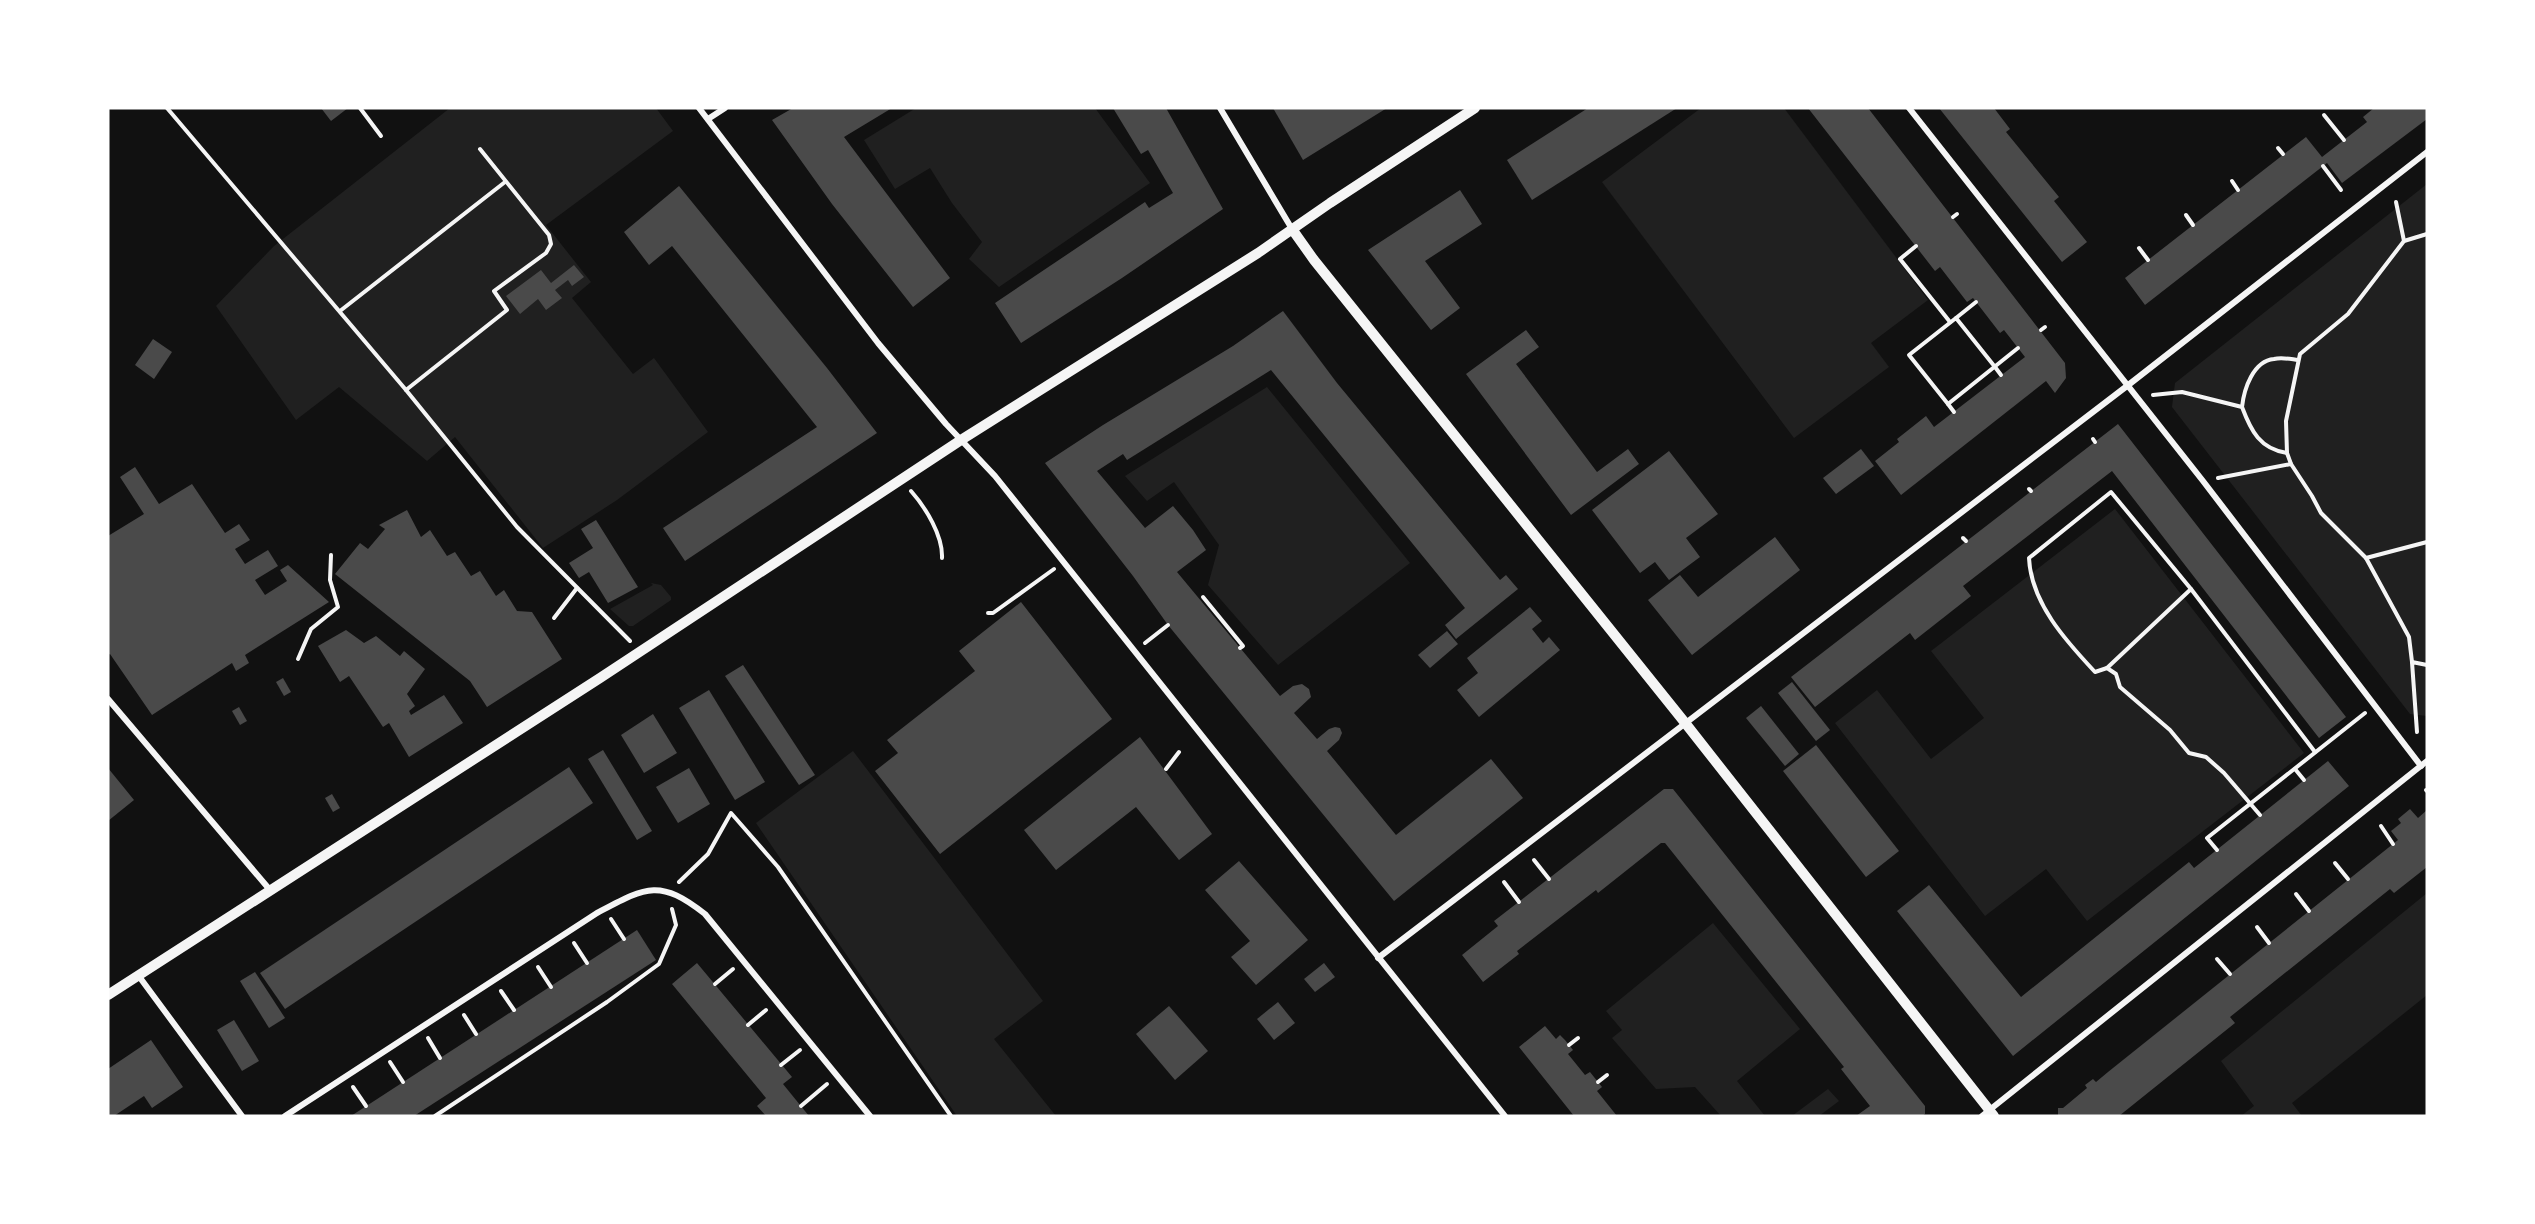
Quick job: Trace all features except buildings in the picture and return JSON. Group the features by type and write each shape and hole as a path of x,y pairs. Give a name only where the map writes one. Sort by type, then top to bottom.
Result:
{"street":[{"path":"699,108 878,343 982,461 1505,1116"},
{"path":"708,119 725,108"},
{"path":"1220,108 1292,229 1314,260 1686,724 1988,1114 2424,763 2375,705 2203,481 1909,108"},
{"path":"108,995 900,480 1292,229 1475,108"},
{"path":"1378,958 2127,386 2427,152"},
{"path":"108,699 270,890"},
{"path":"285,1116 604,909 646,891 659,889 684,897 705,914 870,1116"},
{"path":"138,975 242,1116"}],"path":[{"path":"167,108 406,390 517,528 640,651"},
{"path":"360,108 381,136"},
{"path":"2324,115 2344,140"},
{"path":"2278,148 2283,154"},
{"path":"406,390 507,310 494,291 546,253 551,244 549,235 480,149"},
{"path":"2323,166 2341,190"},
{"path":"339,311 505,182"},
{"path":"2232,182 2238,190"},
{"path":"2396,202 2404,241"},
{"path":"2186,215 2193,225"},
{"path":"2417,732 2409,637 2366,558 2321,513 2291,464 2287,453 2286,421 2300,354 2348,314 2404,241 2427,234"},
{"path":"1916,246 1900,259 1950,322"},
{"path":"2139,248 2148,260"},
{"path":"1954,412 1909,355 1976,302"},
{"path":"1956,318 2001,375"},
{"path":"1948,404 2018,348"},
{"path":"2287,453 2262,444 2249,426 2242,407 2248,383 2257,368 2272,358 2298,360"},
{"path":"2153,395 2182,392 2242,407"},
{"path":"2203,481 2291,464"},
{"path":"900,480 927,513 943,546 942,558"},
{"path":"2190,589 2107,668 2095,672 2073,648 2043,605 2030,575 2029,558 2111,492 2190,589 2315,752"},
{"path":"2366,558 2427,542"},
{"path":"298,659 311,629 338,607 330,580 332,555"},
{"path":"988,613 993,613 1063,562"},
{"path":"554,618 577,588"},
{"path":"1203,597 1243,646 1240,648"},
{"path":"1134,652 1168,625"},
{"path":"2412,662 2427,665"},
{"path":"2107,668 2116,674 2121,687 2170,730 2189,753 2206,757 2224,773 2260,815"},
{"path":"2217,850 2207,838 2375,705"},
{"path":"1166,770 1179,752"},
{"path":"2295,769 2304,780"},
{"path":"435,1116 607,1002 659,964 676,926 669,892 708,854 731,813 778,867 951,1116"},
{"path":"2380,826 2393,844"},
{"path":"1534,860 1549,879"},
{"path":"2335,863 2348,879"},
{"path":"1504,882 1519,902"},
{"path":"2296,894 2309,911"},
{"path":"604,909 624,939"},
{"path":"2257,927 2269,943"},
{"path":"567,932 587,963"},
{"path":"531,956 551,987"},
{"path":"2217,959 2230,974"},
{"path":"715,984 743,961"},
{"path":"494,980 514,1010"},
{"path":"748,1025 776,1002"},
{"path":"457,1004 476,1034"},
{"path":"421,1028 440,1058"},
{"path":"1569,1045 1578,1038"},
{"path":"781,1065 809,1042"},
{"path":"383,1052 403,1082"},
{"path":"1598,1082 1607,1075"},
{"path":"346,1076 366,1106"},
{"path":"801,1106 837,1076"}],"shaded area":[{"path":"450,108 656,108 673,131 546,225 591,282 572,298 633,374 654,358 708,432 617,500 543,548 455,437 427,461 339,387 296,420 216,306 274,246"},
{"path":"916,108 1095,108 1150,183 999,287 969,259 982,242 952,203 930,168 895,189 864,140"},
{"path":"1701,108 1784,108 1928,300 1871,343 1889,367 1794,438 1602,182"},
{"path":"2427,184 2427,716 2410,714 2172,407 2175,383"},
{"path":"1267,387 1410,563 1278,665 1208,585 1219,545 1174,482 1147,501 1125,476"},
{"path":"2115,509 2304,753 2087,921 2046,869 1985,916 1835,723 1877,690 1931,759 1984,718 1931,651"},
{"path":"651,583 661,585 671,600 633,626 629,626 610,609 653,585"},
{"path":"853,751 1043,1001 994,1039 1056,1116 957,1116 756,823"},
{"path":"2427,893 2427,995 2292,1103 2302,1116 2241,1116 2254,1106 2221,1061"},
{"path":"1713,923 1800,1029 1737,1081 1765,1116 1721,1116 1695,1087 1656,1089 1612,1038 1622,1030 1606,1011"},
{"path":"1828,1089 1839,1101 1819,1116 1792,1116"}]}
